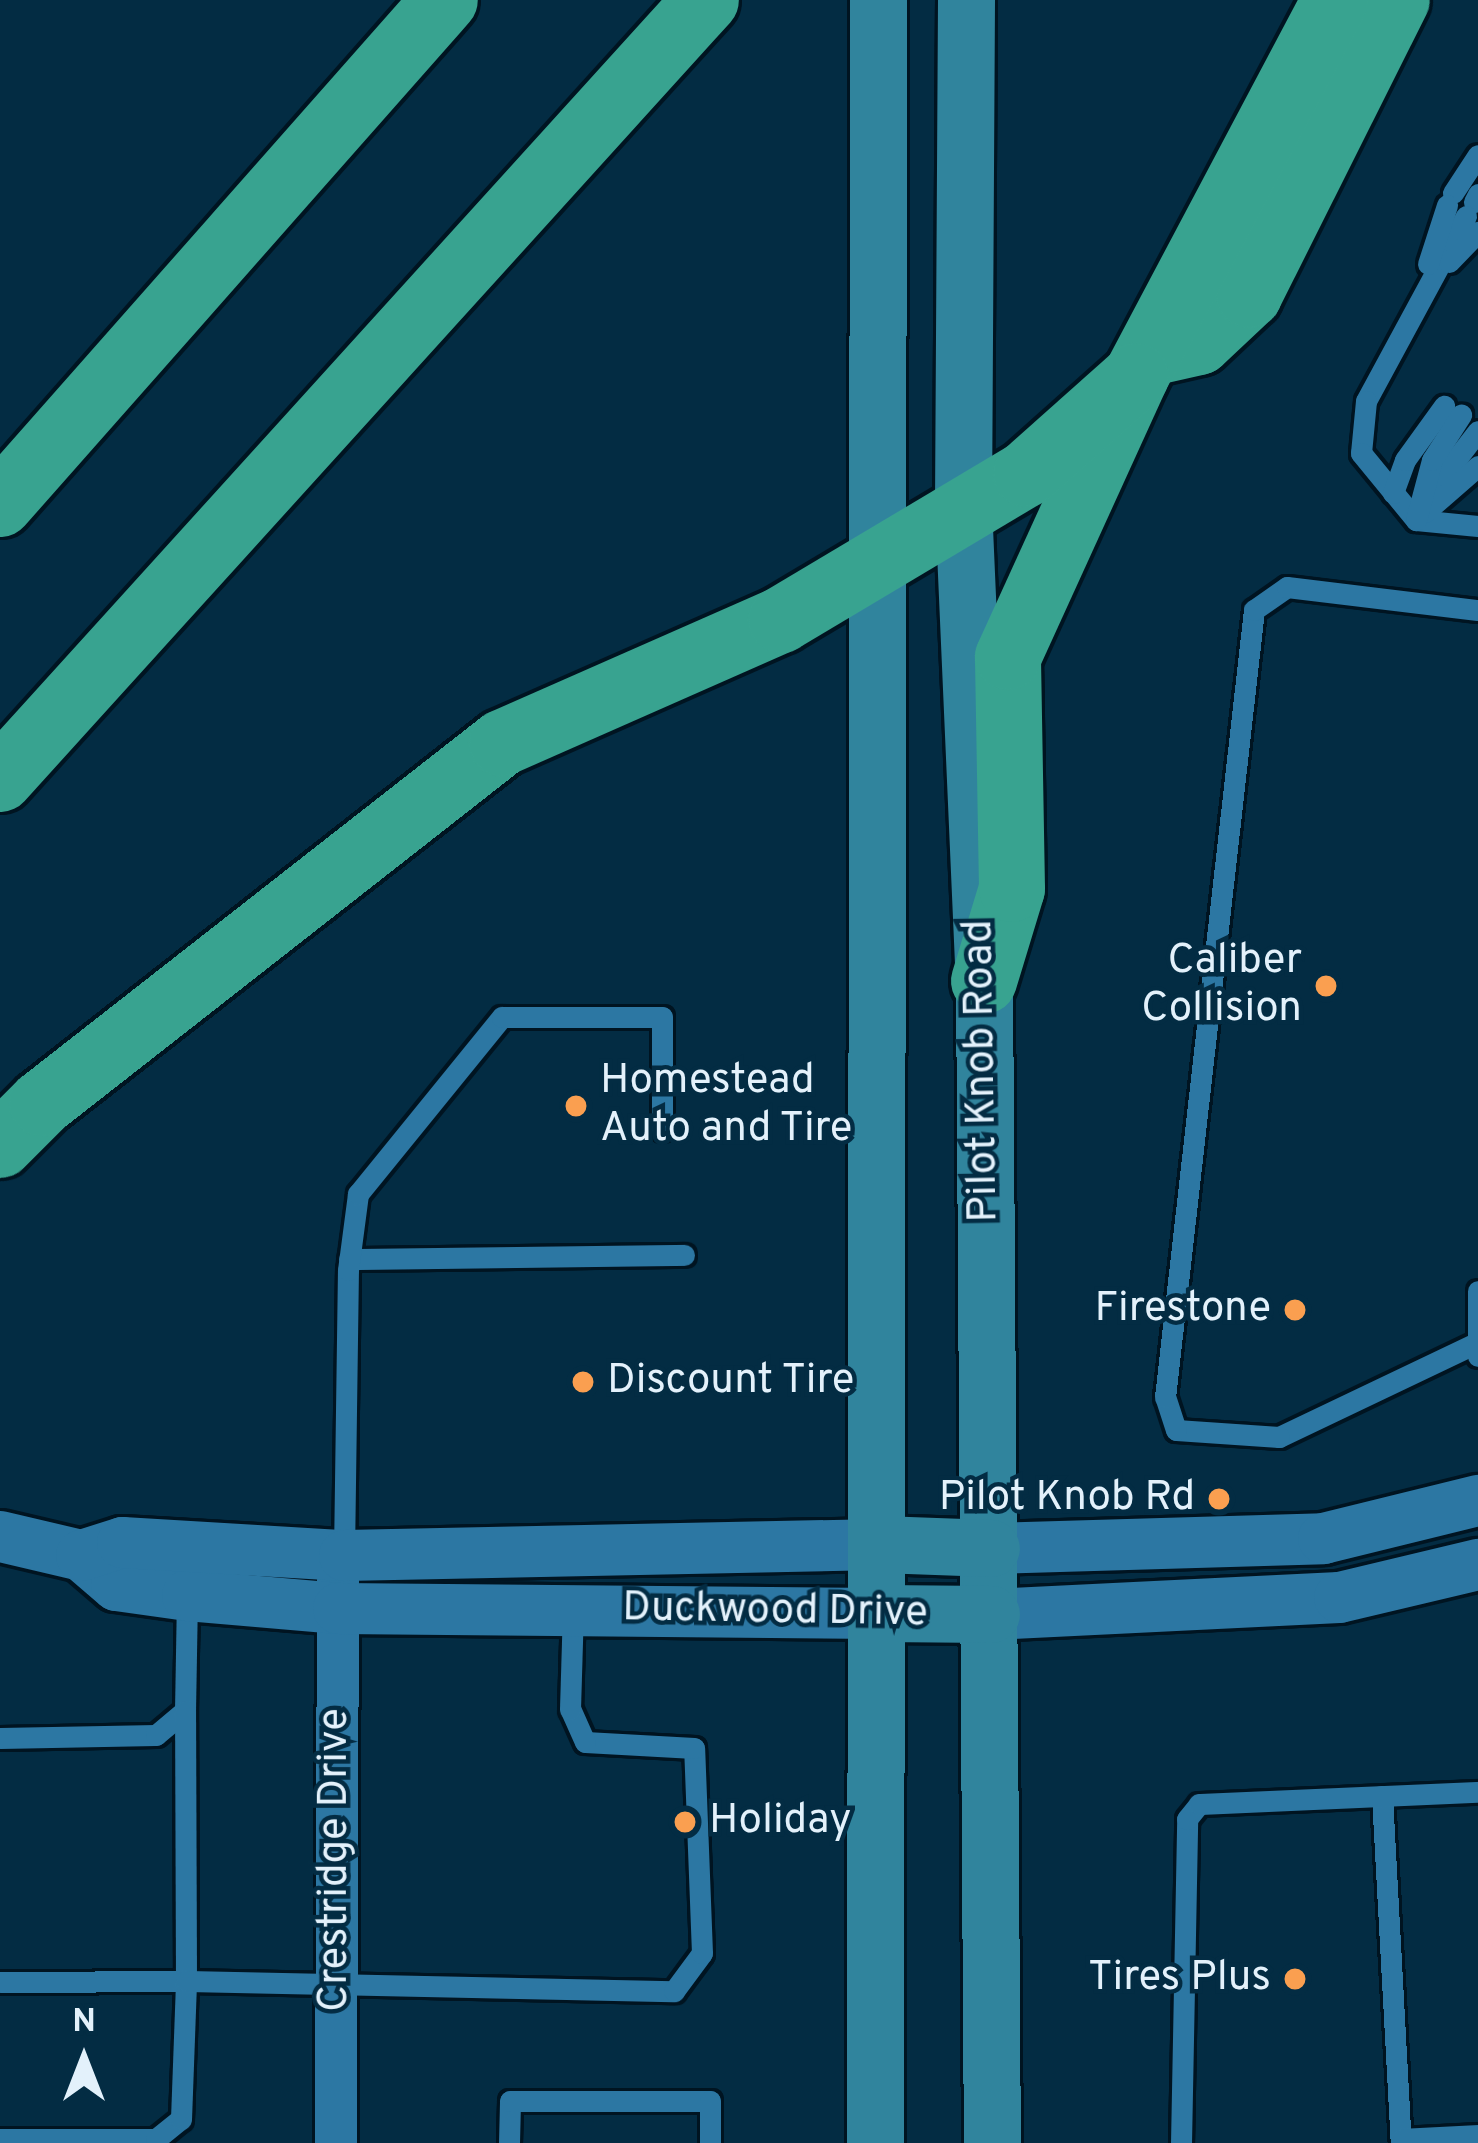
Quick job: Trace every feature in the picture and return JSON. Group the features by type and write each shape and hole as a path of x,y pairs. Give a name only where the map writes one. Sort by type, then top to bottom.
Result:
{"highway":[{"path":"0,505 445,0"},
{"path":"0,779 706,0"},
{"path":"984,981 1012,889 1008,657 1143,365 1335,0"},
{"path":"0,1144 41,1103 502,742 781,620 963,505 1026,473 1143,365 1199,342 1249,295 1397,0"}],"main road":[{"name":"Pilot Knob Road","path":"966,0 963,505 984,981 992,2143"},
{"path":"875,2143 880,1613 874,563 878,2"},
{"name":"Duckwood Drive","path":"880,1544 991,1549"},
{"name":"Duckwood Drive","path":"880,1613 991,1614"}],"street":[{"name":"Duckwood Drive","path":"991,1549 1323,1538 1478,1500"},
{"name":"Duckwood Drive","path":"0,1536 80,1555 116,1585 187,1595 340,1580 880,1544"},
{"name":"Duckwood Drive","path":"80,1555 122,1542 340,1580 573,1610 880,1613"},
{"name":"Duckwood Drive","path":"991,1614 1339,1597 1478,1564"},
{"name":"Crestridge Drive","path":"336,2143 340,1580"}],"lane":[{"path":"1478,155 1466,207 1366,401 1361,453 1415,520 1478,526"},
{"path":"1422,288 1466,207"},
{"path":"1393,493 1405,460 1452,410 1415,520"},
{"path":"1415,520 1478,431"},
{"path":"1415,520 1478,466"},
{"path":"1478,610 1287,587 1254,610 1165,1397 1176,1430 1279,1437 1476,1350 1478,1291"},
{"path":"340,1580 350,1259 358,1194 502,1017 662,1016 662,1130"},
{"path":"350,1259 684,1255"},
{"path":"0,2139 156,2139 181,2119 187,1595"},
{"path":"0,1982 674,1991 702,1954 694,1748 585,1742 570,1709 573,1610"},
{"path":"0,1738 155,1735 185,1711"},
{"path":"1181,2143 1187,1819 1199,1804 1478,1792"},
{"path":"1382,1796 1401,2141 1478,2135"},
{"path":"509,2143 510,2101 710,2101 710,2143"}],"place":[{"name":"Caliber Collision","path":"1326,986"},
{"name":"Homestead Auto and Tire","path":"576,1106"},
{"name":"Firestone","path":"1295,1310"},
{"name":"Discount Tire","path":"583,1382"},
{"name":"Pilot Knob Rd","path":"1219,1499"},
{"name":"Holiday","path":"685,1822"},
{"name":"Tires Plus","path":"1295,1979"}]}
